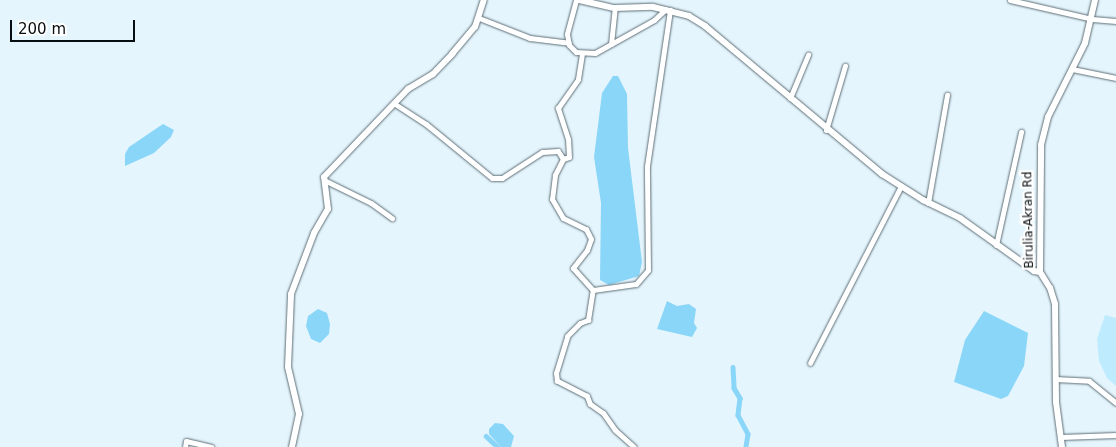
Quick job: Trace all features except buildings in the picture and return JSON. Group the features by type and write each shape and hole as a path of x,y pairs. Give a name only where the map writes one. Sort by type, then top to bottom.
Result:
{"street":[{"path":"292,447 299,414 288,367 291,294 314,233 328,209 324,180 340,158 408,89 433,74 479,18 484,0"},
{"path":"668,10 654,20 595,53 576,52 569,43 568,34 578,0 615,8 668,10 705,26 826,130 901,186 928,203 960,218 996,245 1040,272"},
{"path":"1010,0 1092,19 1116,21"},
{"name":"Birulia-Akran Rd","path":"1062,447 1055,379 1055,304 1050,288 1040,272 1041,145 1048,117 1072,69 1092,19 1095,0"},
{"path":"611,44 615,8"},
{"path":"593,290 636,284 648,270 647,166 668,10"},
{"path":"479,18 530,38 569,43"},
{"path":"582,53 578,79 558,108 568,139 570,157 563,159 555,175 552,199 563,218 586,229 590,238 587,250 573,268 593,290"},
{"path":"790,98 808,55"},
{"path":"826,130 845,66"},
{"path":"1072,69 1116,78"},
{"path":"928,203 947,96"},
{"path":"395,104 426,124 492,178 502,178 542,152 555,150 563,159"},
{"path":"996,245 1021,132"},
{"path":"324,180 366,201 392,218"},
{"path":"810,363 901,186"},
{"path":"593,290 588,320 580,323 567,336 556,373 557,381 587,396 590,404 603,413 615,430 634,447"},
{"path":"1055,379 1089,381 1116,403"},
{"path":"1062,437 1116,435"},
{"path":"185,447 186,441 211,447"}],"shaded area":[{"path":"613,76 618,76 627,94 628,148 642,262 639,276 609,285 600,280 601,203 594,157 602,93"},
{"path":"163,124 174,130 171,137 154,153 125,166 125,154 129,147"},
{"path":"667,301 677,306 689,304 696,309 694,323 697,328 692,337 657,329"},
{"path":"318,309 327,313 330,324 329,334 320,343 311,339 306,326 308,316"},
{"path":"984,311 1028,333 1024,366 1008,396 1001,399 954,382 965,340"},
{"path":"1105,315 1116,318 1116,386 1107,378 1099,361 1097,339"},
{"path":"495,423 503,424 514,436 511,447 501,447 489,434 489,429"}],"waterway":[{"path":"733,367 734,388 740,398 738,415 748,434 746,447"},
{"path":"486,436 498,447"}]}
